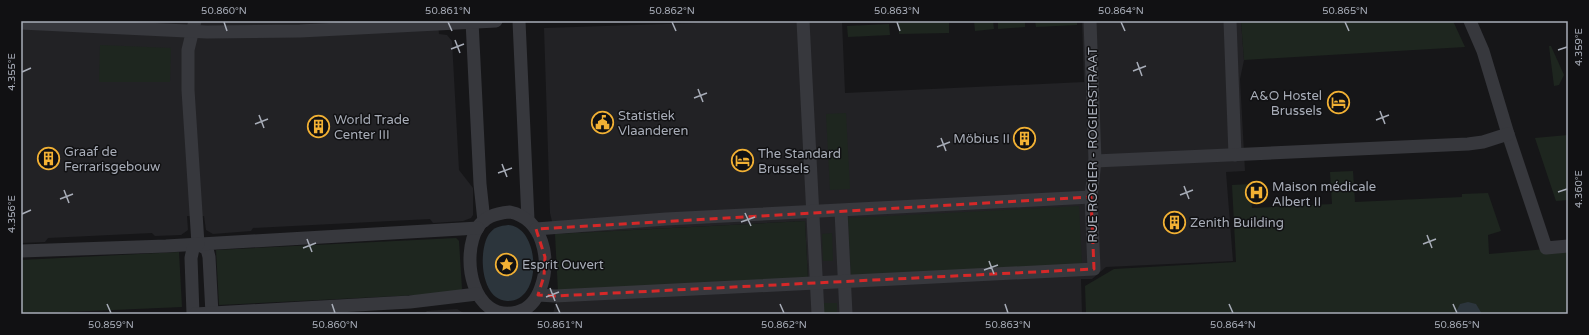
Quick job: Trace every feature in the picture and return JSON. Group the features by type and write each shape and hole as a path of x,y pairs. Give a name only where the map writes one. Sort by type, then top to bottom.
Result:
{"street":[{"path":"21,23 194,26 207,32 300,31 496,21"},
{"path":"472,22 481,224 473,244 470,261 472,278 477,294 482,301 495,311 512,314 528,308 534,302 538,295 544,276 545,257 532,224 519,21"},
{"path":"803,21 818,314"},
{"name":"RUE ROGIER - ROGIERSTRAAT","path":"844,281 1094,269 1090,197 1095,161 1090,21"},
{"path":"1230,21 1235,155"},
{"path":"1470,21 1483,51 1508,134 1546,248 1568,246"},
{"path":"194,26 188,50 188,103 198,244 193,249 191,258 194,314 410,302 477,294"},
{"path":"1095,161 1468,144 1483,142 1508,134"},
{"path":"21,251 198,244 481,224 494,215 510,212 519,214 532,224 813,213 1090,197"},
{"path":"841,211 846,314"},
{"path":"198,244 207,249 209,257 212,314"},
{"path":"538,295 555,296 844,281"}],"highlighted area":[{"path":"1091,197 1094,269 555,296 538,295 544,276 545,257 536,229"}],"shaded area":[{"path":"21,21 438,21 439,34 447,35 452,41 459,170 473,188 473,215 471,218 463,221 433,223 430,219 253,228 251,231 213,234 206,230 204,216 187,216 188,230 181,235 155,236 152,233 48,238 45,242 21,243"},
{"path":"758,21 842,21 845,93 1084,82 1082,21 1241,21 1244,60 1240,79 1245,171 1226,172 1233,261 1106,267 1092,279 1081,279 1082,314 553,314 558,292 808,279 805,221 555,234 550,213 544,28"},
{"path":"949,21 949,33 899,34 899,22"},
{"path":"974,21 993,21 994,29 975,31"},
{"path":"998,21 1025,21 1025,27 998,29"},
{"path":"1035,21 1077,21 1077,25 1036,27"},
{"path":"1241,21 1453,21 1465,47 1244,60"},
{"path":"889,24 890,35 848,37 847,26"},
{"path":"100,45 171,48 170,82 99,82"},
{"path":"1549,46 1551,46 1564,75 1559,85 1554,86"},
{"path":"846,113 850,189 830,190 826,114"},
{"path":"1568,135 1568,200 1556,201 1535,138"},
{"path":"1353,171 1355,202 1462,197 1462,194 1488,193 1501,231 1488,235 1489,254 1568,247 1568,314 1086,314 1085,286 1114,269 1236,262 1232,185 1250,184 1252,208 1332,204 1330,172"},
{"path":"1079,206 1082,264 851,277 848,218"},
{"path":"805,221 808,279 558,292 555,234"},
{"path":"508,225 519,229 527,237 532,250 533,264 532,278 527,290 519,298 507,301 498,298 491,292 487,284 484,273 483,251 489,234 497,227"},
{"path":"832,233 833,261 823,261 822,234"},
{"path":"456,238 459,241 462,289 458,293 219,305 216,250"},
{"path":"179,252 182,307 21,314 21,260"},
{"path":"1468,302 1476,304 1482,314 1455,314 1460,304"},
{"path":"824,303 837,303 837,314 824,314"},
{"path":"457,309 465,314 424,314 427,311"}],"place":[{"name":"A&O Hostel Brussels","path":"1338,102"},
{"name":"Statistiek Vlaanderen","path":"602,122"},
{"name":"World Trade Center III","path":"318,126"},
{"name":"Möbius II","path":"1025,138"},
{"name":"Graaf de Ferrarisgebouw","path":"48,158"},
{"name":"The Standard Brussels","path":"743,160"},
{"name":"Maison médicale Albert II","path":"1257,193"},
{"name":"Zenith Building","path":"1175,222"},
{"name":"Esprit Ouvert","path":"507,264"}]}
